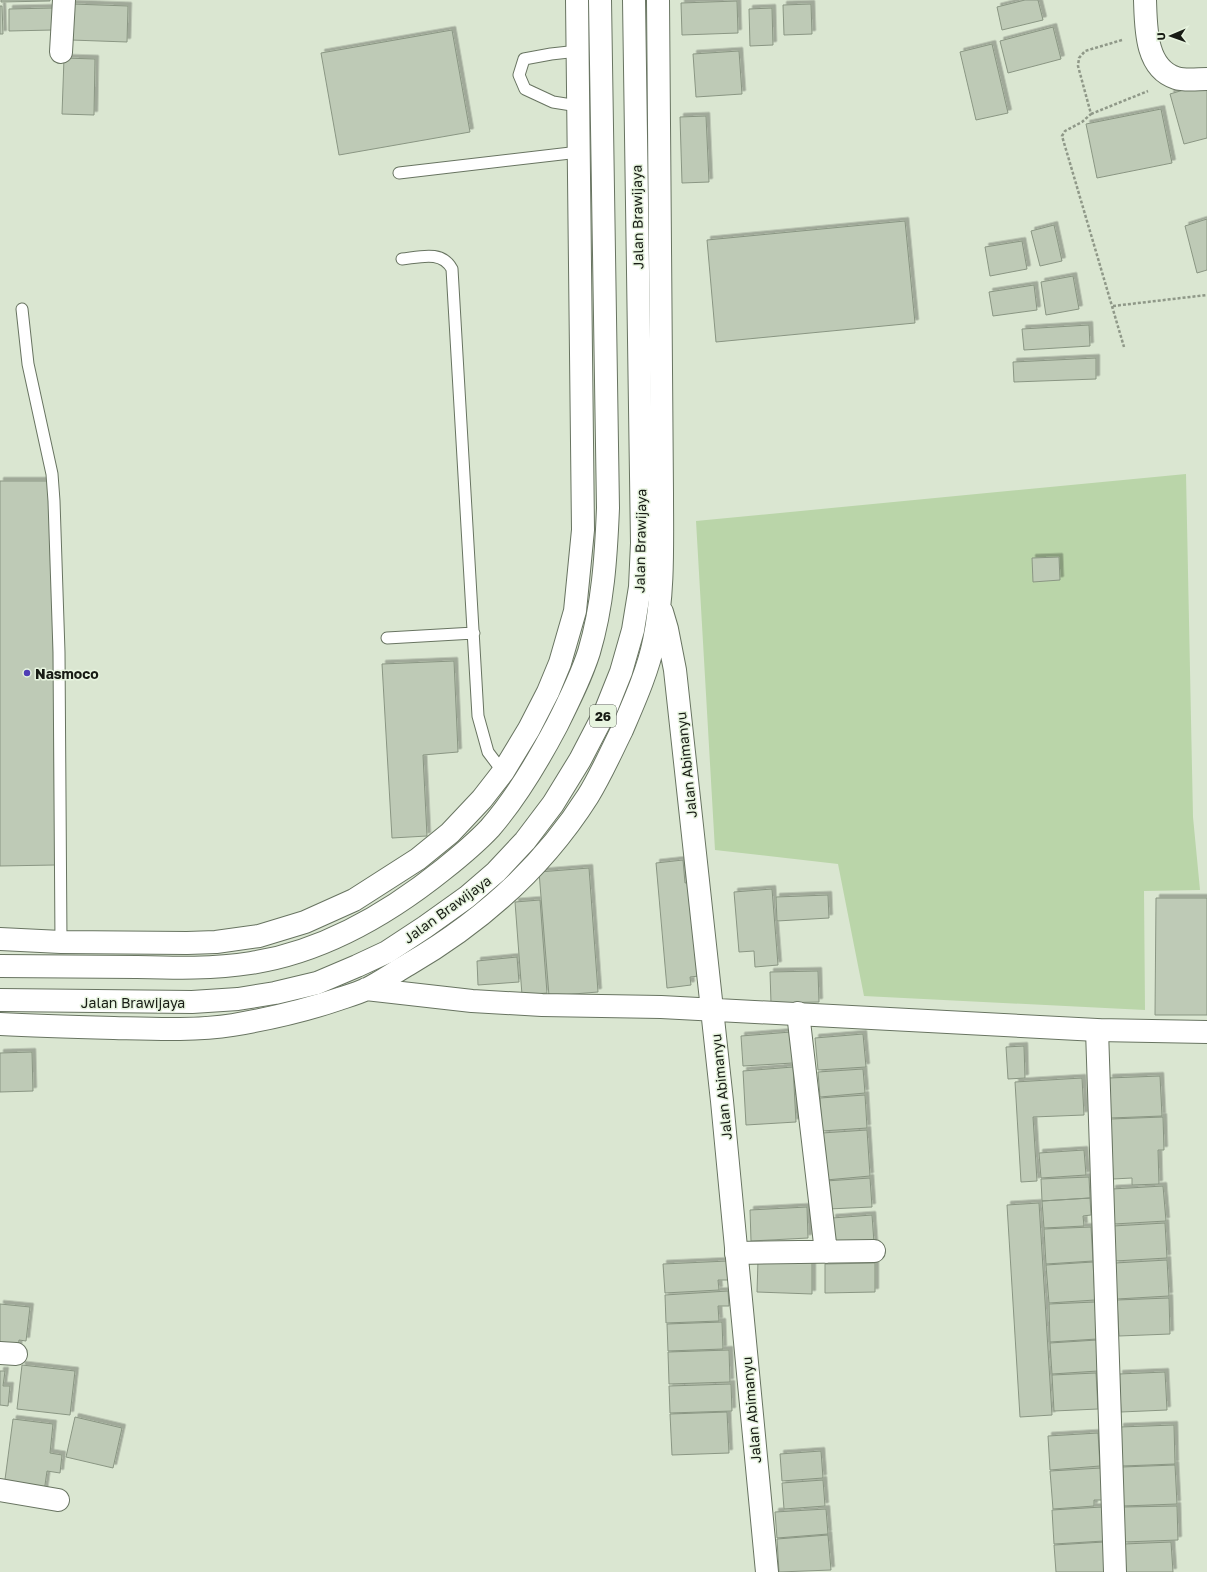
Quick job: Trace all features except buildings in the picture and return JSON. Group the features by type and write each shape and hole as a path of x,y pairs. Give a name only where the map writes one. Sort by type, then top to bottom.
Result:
{"main road":[{"path":"61,52 64,0"},
{"path":"0,939 61,942 216,942 259,936 305,922 354,900 418,859 450,833 482,799 503,772 529,729 548,692 560,664 575,611 583,530 577,0"},
{"name":"26","path":"0,966 213,967 251,963 280,957 318,945 352,930 389,909 421,888 460,856 493,823 513,799 539,758 572,696 588,653 600,607 606,561 608,508 600,0"},
{"name":"Jalan Brawijaya","path":"0,1000 192,1002 238,999 275,993 317,982 387,952 467,897 501,867 525,841 553,804 580,760 605,712 621,672 633,630 640,587 642,543 634,0"},
{"path":"0,1024 132,1028 204,1028 263,1019 321,1005 366,989 434,950 465,929 489,910 526,875 564,830 588,796 628,715 643,677 654,643 660,605 662,561 662,493 658,0"},
{"path":"1145,0 1146,33 1153,58 1164,72 1177,79 1207,79"},
{"name":"Jalan Abimanyu","path":"660,605 667,629 675,670 713,1011 767,1572"},
{"path":"366,989 472,1001 542,1005 661,1007 713,1011 798,1013 1097,1030 1207,1032"},
{"path":"798,1013 826,1252"},
{"path":"1097,1030 1115,1572"},
{"path":"736,1253 874,1251"},
{"path":"0,1490 58,1500"}],"lane":[{"path":"578,51 524,59 519,75 525,89 553,102 578,106"},
{"path":"399,173 579,152"},
{"path":"402,258 434,256 442,258 449,263 452,270 478,716 488,752 503,772"},
{"path":"22,309 28,364 52,474 54,501 59,652 61,942"},
{"path":"387,638 474,633"}],"path":[{"path":"1091,114 1078,66 1079,58 1086,51 1146,33"},
{"path":"1124,347 1062,136 1065,131 1082,122 1091,114 1177,79"},
{"path":"1113,306 1207,294"}],"green space":[{"path":"1186,474 1193,817 1200,890 1144,891 1145,1010 864,996 838,864 715,850 696,521"}],"place":[{"name":"Nasmoco","path":"27,673"}]}
